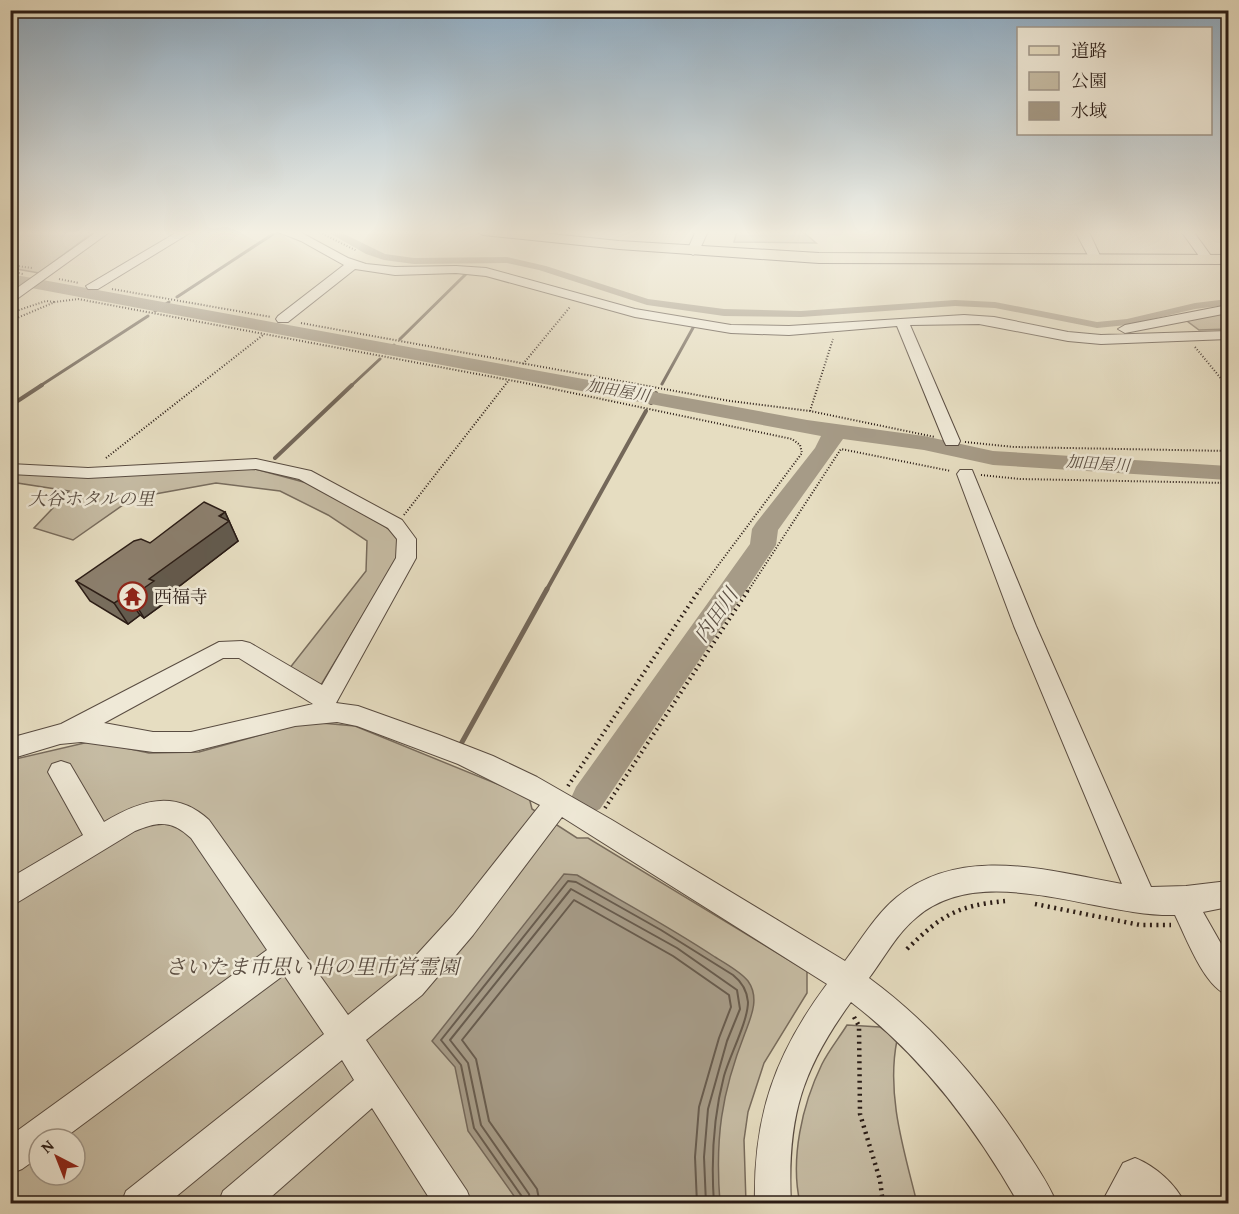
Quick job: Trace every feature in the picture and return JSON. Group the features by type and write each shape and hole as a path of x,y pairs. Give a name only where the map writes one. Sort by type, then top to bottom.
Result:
{"street":[{"path":"10,300 22,288"},
{"path":"283,319 321,288"},
{"path":"545,288 633,312 731,329 838,327 975,319 1065,336 1094,339 1228,335"},
{"path":"1103,330 1135,328 1228,309"},
{"path":"902,322 952,441"},
{"path":"10,749 63,734 89,731 158,743 180,743 324,706 406,558 408,543 402,531 395,524 304,476 255,464 88,473 11,469"},
{"path":"966,474 1025,626 1143,900"},
{"path":"63,734 219,650 242,649 324,706 358,716 502,772 849,981 885,1009 948,1071 1012,1156 1039,1203"},
{"path":"61,772 100,839"},
{"path":"10,894 126,823 151,812 171,813 188,818 200,829 345,1037 444,1199"},
{"path":"139,1203 411,984 463,925 575,814"},
{"path":"773,1203 771,1166 774,1136 787,1084 799,1055 815,1028 849,981 901,912 913,902 940,888 973,879 1007,879 1143,900 1188,911 1228,894"},
{"path":"1188,911 1214,961 1228,980"},
{"path":"10,1157 287,954"},
{"path":"236,1203 375,1084"},
{"path":"1119,1203 1135,1175 1167,1203"}],"path":[{"path":"578,298 523,363 730,402 810,411 952,441 1014,447 1228,451"},
{"path":"10,314 46,301 78,299 509,380 792,439 800,445 802,453 687,607 575,814"},
{"path":"10,321 55,302"},
{"path":"810,411 838,327"},
{"path":"88,473 263,335"},
{"path":"1186,337 1228,387"},
{"path":"395,524 509,380"},
{"path":"575,814 841,449 966,474 1020,479 1228,483"},
{"path":"907,949 950,911 972,904 1012,901"},
{"path":"1029,903 1140,925 1188,911"},
{"path":"854,1017 859,1026 858,1097 861,1116 883,1186 883,1203"}],"green space":[{"path":"1224,312 1228,315 1228,329 1199,330 1187,321"},
{"name":"大谷ホタルの里","path":"248,467 311,484 383,525 399,537 402,550 321,685 289,669 366,571 367,541 328,515 280,491 216,483 133,498 73,540 34,528 69,491 11,482 11,473"},
{"name":"さいたま市思い出の里市営霊園","path":"321,723 355,726 529,797 532,809 577,838 588,838 807,971 807,993 764,1063 748,1112 744,1140 746,1203 11,1204 11,760 93,741 149,753 199,752 296,725"},
{"path":"847,1025 880,1027 897,1040 894,1061 895,1102 902,1143 917,1203 800,1203 796,1168 804,1114 822,1064"}],"water":[{"path":"564,874 577,875 681,935 737,971 752,987 754,1001 752,1014 730,1076 719,1137 720,1203 519,1203 468,1131 455,1067 432,1041"}],"building":[{"path":"204,502 225,512 219,516 229,521 149,579 154,581 131,597 126,595 114,603 76,581 134,541 141,539 150,543"}],"waterway":[{"name":"加田屋川","path":"57,288 836,431"},
{"path":"177,297 191,288"},
{"path":"400,339 452,288"},
{"path":"599,288 647,302 724,313 801,314 955,303 995,305 1097,325 1127,322 1195,306 1228,302"},
{"name":"加田屋川","path":"155,311 169,302"},
{"path":"40,386 148,316"},
{"path":"662,384 694,326"},
{"name":"加田屋川","path":"386,353 394,345"},
{"path":"351,386 380,359"},
{"path":"10,406 42,385"},
{"path":"275,458 352,385"},
{"name":"加田屋川","path":"651,403 656,393"},
{"path":"546,591 646,411"},
{"name":"内田川","path":"588,798 763,545 765,529 825,450 836,431"},
{"name":"加田屋川","path":"836,431 924,443 993,458 1228,473"},
{"path":"461,744 547,589"}],"place":[{"name":"西福寺","path":"133,596"}]}
